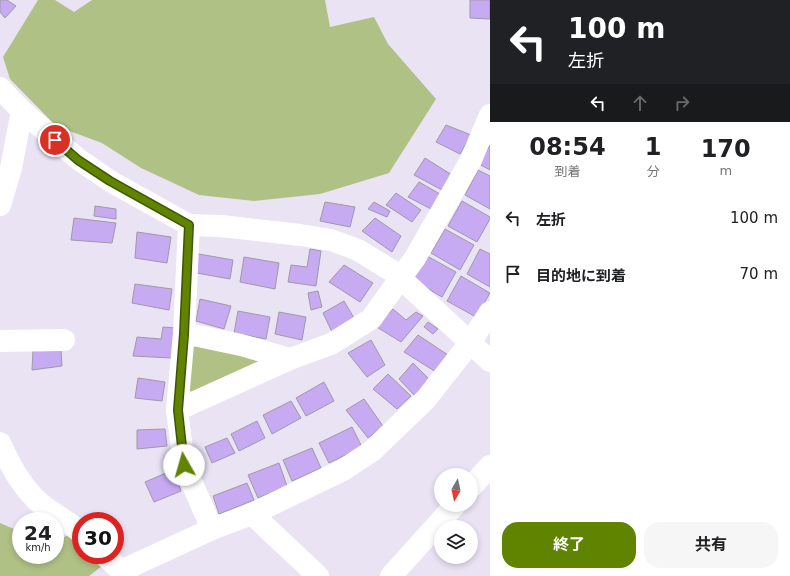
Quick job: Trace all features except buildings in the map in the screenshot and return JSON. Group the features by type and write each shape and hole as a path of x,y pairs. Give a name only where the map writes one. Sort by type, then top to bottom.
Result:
{"street":[{"path":"0,88 22,111 78,160 110,181 189,225 221,226 300,235 331,240 358,250 394,272 490,361"},
{"path":"0,205 12,168 22,111"},
{"path":"178,410 290,359 331,344 371,319 415,258 471,160 489,122"},
{"path":"189,225 184,334 178,410 184,465 212,529"},
{"path":"113,564 124,574 212,529 252,514 343,470 372,451 426,399 470,343 490,312"},
{"path":"184,334 241,345 290,359"},
{"path":"0,341 64,340"},
{"path":"0,443 7,459 24,486 41,504 72,524"},
{"path":"478,479 490,466"},
{"path":"391,576 449,512"},
{"path":"252,514 318,576"}],"green space":[{"path":"38,0 55,0 74,12 92,0 325,0 330,27 374,17 388,44 436,99 389,173 320,194 254,201 199,195 141,168 102,143 56,126 10,79 3,57"},
{"path":"189,342 262,355 263,363 200,392 183,391"},
{"path":"0,523 12,528 12,564 64,564 64,537 70,534 72,536 72,564 100,564 102,566 89,576 0,576"}],"route":[{"path":"55,140 78,160 110,181 189,225 184,334 178,410 184,465"}]}
